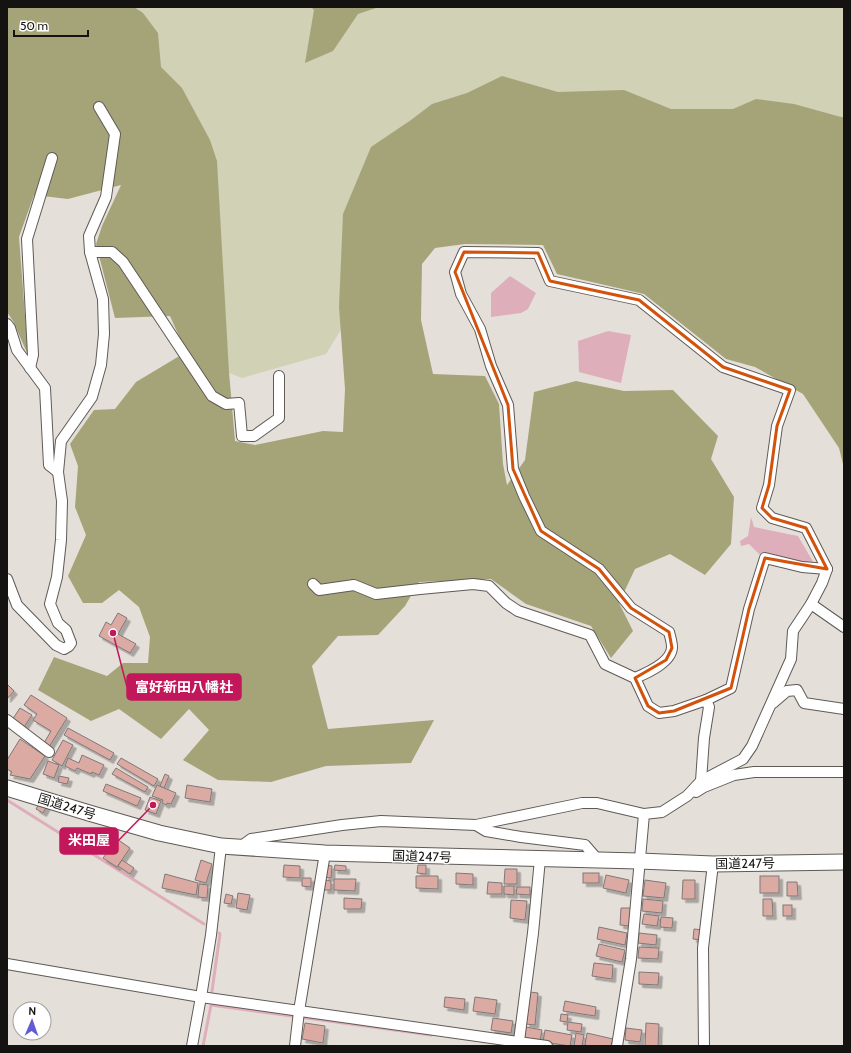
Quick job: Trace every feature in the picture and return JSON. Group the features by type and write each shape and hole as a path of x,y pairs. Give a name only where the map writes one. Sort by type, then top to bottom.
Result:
{"highway":[{"name":"国道247号","path":"7,788 159,833 221,846 325,853 713,864 844,862"}],"street":[{"path":"7,579 17,605 56,645 64,648 69,646 71,643 66,630 58,624 50,604 57,577 60,540 62,500 58,472 61,440 92,397 101,365 104,334 103,299 90,252 89,236 106,197 115,134 98,107"},
{"path":"30,368 33,355 27,239 52,158"},
{"path":"90,252 112,252 123,262 212,396 226,404 239,403 242,436 254,436 278,418 279,376"},
{"path":"635,678 651,671 666,660 672,648 669,632 631,608 599,569 541,531 513,469 508,405 491,366 480,329 461,294 455,272 464,252 538,253 550,281 639,300 724,367 790,390 777,426 769,485 762,508 772,518 806,528 827,569 822,583 811,604 793,631 791,659 752,746 743,759 701,781 687,796"},
{"path":"7,324 10,328 17,350 45,388 49,465 58,472"},
{"path":"313,584 319,590 354,585 376,594 420,588 473,584 489,586 506,603 518,611 590,635 605,664 635,678 648,706 659,713 674,711 706,700 731,688 749,609 765,558 802,567 827,569"},
{"path":"811,604 844,627"},
{"path":"770,706 787,690 797,690 804,703 844,709"},
{"path":"701,781 704,738 710,707 706,700"},
{"path":"7,720 50,752"},
{"path":"240,847 251,839 342,825 381,820 476,825 582,803 597,803 644,814 662,812 704,787 734,776 754,772 844,772"},
{"path":"617,1046 631,959 644,814"},
{"path":"476,825 486,831 585,845 598,860"},
{"path":"192,1046 211,935 221,846"},
{"path":"295,1046 299,1011 325,853"},
{"path":"519,1042 533,933 540,859"},
{"path":"704,1045 703,948 713,864"},
{"path":"7,964 201,997 547,1046"}],"highlighted area":[{"path":"464,252 538,253 550,281 639,300 723,367 790,390 777,426 769,485 762,508 772,518 806,528 827,569 765,558 749,609 731,688 674,711 659,713 648,706 635,678 666,660 672,648 669,632 631,608 599,569 541,531 513,469 508,405 455,272"}],"green space":[{"path":"116,7 844,7 844,125 555,105 353,310 326,354 242,378 214,367"}],"shaded area":[{"path":"7,7 134,7 143,13 158,33 161,67 182,88 210,140 217,161 229,372 235,441 255,445 323,431 343,432 345,389 339,307 343,214 371,147 432,104 467,93 502,76 558,92 624,90 671,109 733,109 756,99 794,104 844,117 844,468 839,448 803,394 755,367 726,359 644,294 557,274 543,245 465,244 435,248 422,264 421,320 433,374 485,376 499,404 503,464 507,485 525,460 534,392 576,381 624,391 673,390 718,436 711,459 734,497 731,544 705,575 670,554 635,569 619,603 633,631 611,658 591,626 526,604 491,579 419,582 405,606 378,635 338,636 312,666 328,729 434,720 411,763 326,766 271,782 218,780 183,760 209,730 189,709 161,739 119,709 91,721 38,690 54,657 107,676 123,663 148,663 150,637 139,607 119,590 102,603 83,603 68,576 86,535 75,507 78,466 70,444 94,410 115,409 136,382 186,352 170,316 115,318 96,244 102,226 121,185 68,199 34,195 19,237 28,355 13,321 7,312"},
{"path":"311,7 379,7 358,14 333,51 305,63 314,10"},
{"path":"510,276 536,293 528,309 521,313 491,317 491,293"},
{"path":"608,331 631,335 621,383 579,372 578,341"},
{"path":"751,517 754,527 798,536 815,565 765,552 760,555 749,544 741,546 740,541 748,536"}],"building":[{"path":"118,613 127,618 118,634 136,644 130,653 99,636 106,622 111,625"},
{"path":"7,684 14,691 7,699"},
{"path":"31,695 67,718 49,747 44,743 51,731 33,720 37,714 24,705"},
{"path":"20,708 32,715 24,727 12,720"},
{"path":"68,728 114,753 110,760 64,735"},
{"path":"20,739 45,756 30,779 10,775 12,772 7,769 7,760"},
{"path":"63,740 73,745 62,766 52,760"},
{"path":"82,755 104,765 99,775 92,772 91,774 77,768 75,771 65,766 68,758 79,763"},
{"path":"121,758 158,779 154,786 117,764"},
{"path":"48,761 59,765 54,778 43,774"},
{"path":"116,768 148,787 145,792 112,774"},
{"path":"165,774 169,776 164,788 160,786"},
{"path":"59,776 69,778 67,784 58,782"},
{"path":"106,784 141,798 137,806 103,791"},
{"path":"157,785 176,793 171,804 167,803 166,805 162,803 163,800 152,796"},
{"path":"187,785 212,789 210,802 185,798"},
{"path":"150,797 161,801 156,814 145,810"},
{"path":"40,802 47,806 43,813 36,809"},
{"path":"117,839 130,848 117,867 103,858"},
{"path":"122,860 134,868 130,874 118,866"},
{"path":"201,860 212,864 206,883 195,880"},
{"path":"284,865 300,866 300,878 283,877"},
{"path":"326,865 332,866 331,878 325,877"},
{"path":"335,865 346,866 346,871 334,870"},
{"path":"418,865 426,865 426,874 417,873"},
{"path":"505,869 517,869 517,884 504,884"},
{"path":"456,873 473,874 473,885 456,884"},
{"path":"583,873 599,873 599,883 583,883"},
{"path":"165,874 198,883 196,895 162,888"},
{"path":"606,875 629,880 626,893 603,888"},
{"path":"416,876 438,876 438,889 416,888"},
{"path":"760,876 779,876 779,893 760,893"},
{"path":"302,878 311,878 311,887 302,886"},
{"path":"334,879 356,879 355,891 334,890"},
{"path":"325,880 331,881 331,890 324,890"},
{"path":"645,880 666,883 664,898 643,896"},
{"path":"683,880 695,880 695,899 682,899"},
{"path":"488,882 502,883 502,894 487,894"},
{"path":"787,882 797,882 798,896 787,896"},
{"path":"199,884 208,885 207,898 198,897"},
{"path":"504,886 514,886 514,895 504,894"},
{"path":"517,887 530,887 530,895 516,894"},
{"path":"238,893 250,895 247,910 236,908"},
{"path":"226,894 233,896 231,904 224,903"},
{"path":"344,898 362,899 361,909 344,909"},
{"path":"643,899 663,901 662,913 642,911"},
{"path":"763,899 772,899 773,916 763,916"},
{"path":"511,900 527,901 525,920 510,918"},
{"path":"783,905 792,905 792,916 783,916"},
{"path":"621,908 631,908 630,926 620,925"},
{"path":"644,914 659,916 657,926 642,924"},
{"path":"661,917 673,918 672,928 660,927"},
{"path":"599,927 627,933 625,945 597,939"},
{"path":"694,929 703,930 702,940 693,939"},
{"path":"639,933 657,935 656,945 638,943"},
{"path":"599,944 625,950 622,962 596,956"},
{"path":"639,947 659,948 658,959 638,958"},
{"path":"594,963 613,965 612,979 592,976"},
{"path":"639,972 659,973 658,985 639,984"},
{"path":"530,992 538,993 535,1025 526,1024"},
{"path":"445,997 465,999 464,1010 444,1007"},
{"path":"475,997 497,1000 495,1014 473,1011"},
{"path":"565,1001 596,1007 595,1016 563,1011"},
{"path":"561,1014 568,1015 567,1022 560,1021"},
{"path":"493,1018 513,1021 511,1033 491,1030"},
{"path":"568,1022 582,1024 581,1032 567,1030"},
{"path":"305,1023 325,1026 323,1043 302,1039"},
{"path":"646,1023 659,1024 658,1046 645,1046"},
{"path":"526,1027 542,1030 540,1041 524,1038"},
{"path":"626,1028 642,1030 640,1042 625,1040"},
{"path":"545,1030 572,1035 570,1046 543,1042"},
{"path":"576,1033 584,1035 582,1046 574,1046"},
{"path":"587,1033 613,1039 611,1046 585,1045"}],"waterway":[{"path":"7,800 204,924"},
{"path":"212,991 219,933"},
{"path":"203,1046 211,1005 431,1035"},
{"path":"500,1044 510,1046"}],"place":[{"name":"富好新田八幡社","path":"113,633"},
{"name":"米田屋","path":"153,805"}]}
